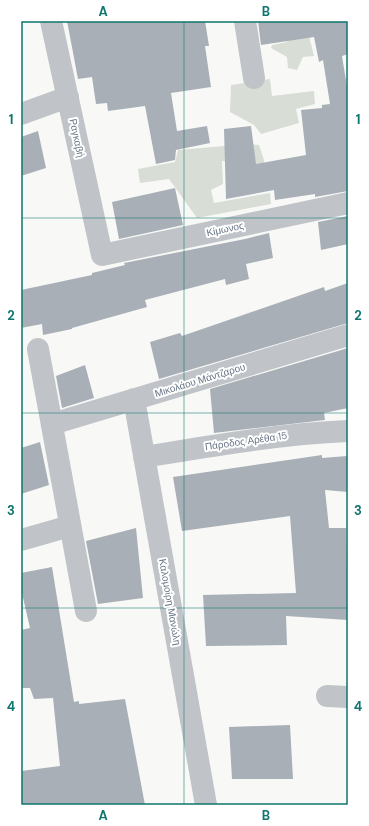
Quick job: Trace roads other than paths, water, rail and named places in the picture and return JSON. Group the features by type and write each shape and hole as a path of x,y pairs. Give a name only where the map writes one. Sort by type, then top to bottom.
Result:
{"street":[{"name":"Ραγκαβή","path":"51,21 102,255"},
{"path":"245,21 254,78"},
{"path":"21,114 68,97"},
{"name":"Κίμωνος","path":"102,255 348,203"},
{"name":"Μικολάου Μάντζαρου","path":"52,424 348,335"},
{"path":"38,349 86,611"},
{"name":"Καλομοίρη Μανώλη","path":"134,399 206,805"},
{"name":"Πάροδος Αρέθα 15","path":"144,456 227,443 316,432 348,431"},
{"path":"21,540 70,526"}]}
